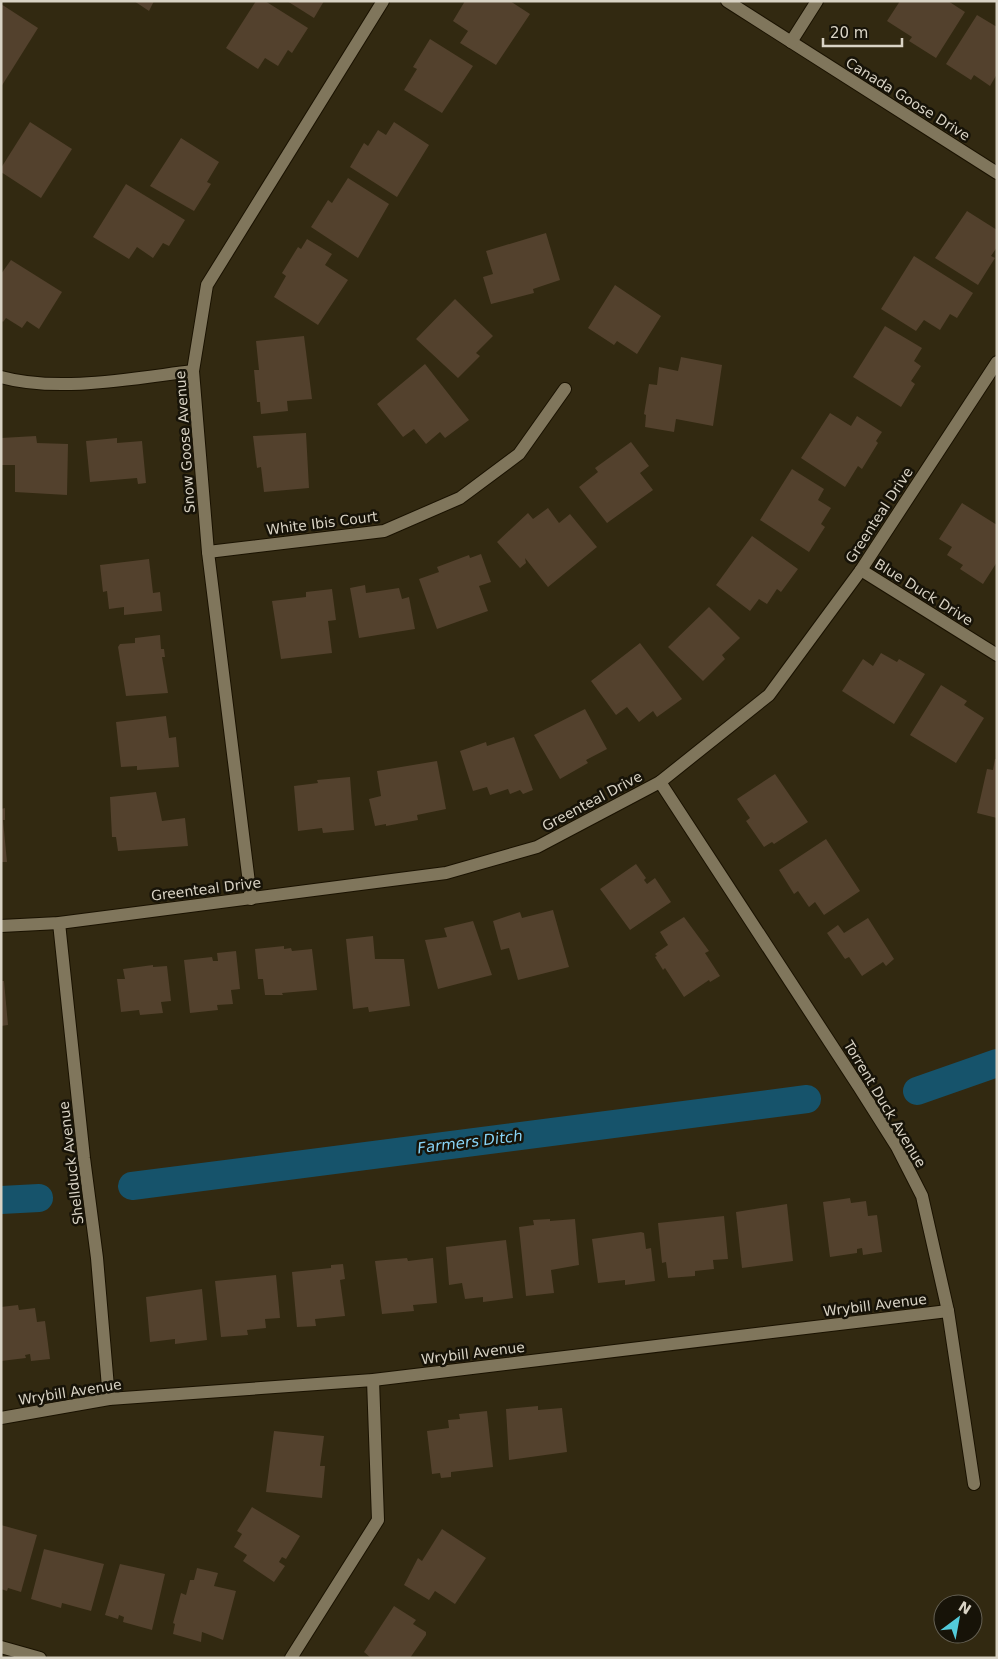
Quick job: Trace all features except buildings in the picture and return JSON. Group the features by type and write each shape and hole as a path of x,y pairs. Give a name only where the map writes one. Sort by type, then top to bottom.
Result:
{"street":[{"name":"Snow Goose Avenue","path":"251,899 208,552 193,371 207,285 383,1"},
{"name":"Canada Goose Drive","path":"727,1 997,173"},
{"path":"791,42 817,1"},
{"name":"Greenteal Drive","path":"1,926 59,923 446,873 537,847 660,782 769,695 861,570 997,362"},
{"path":"1,377 22,383 101,382 193,371"},
{"name":"White Ibis Court","path":"208,552 384,530 460,498 519,454 565,389"},
{"name":"Blue Duck Drive","path":"861,570 997,655"},
{"name":"Torrent Duck Avenue","path":"660,782 897,1147 922,1196 948,1311 974,1484"},
{"name":"Shellduck Avenue","path":"59,923 84,1158 98,1258 109,1400"},
{"name":"Wrybill Avenue","path":"1,1418 109,1400 373,1380 948,1311"},
{"path":"291,1658 378,1520 373,1380"},
{"path":"1,1647 40,1658"}],"waterway":[{"name":"Farmers Ditch","path":"917,1091 997,1063"},
{"name":"Farmers Ditch","path":"132,1186 807,1099"},
{"name":"Farmers Ditch","path":"1,1200 39,1198"}]}
